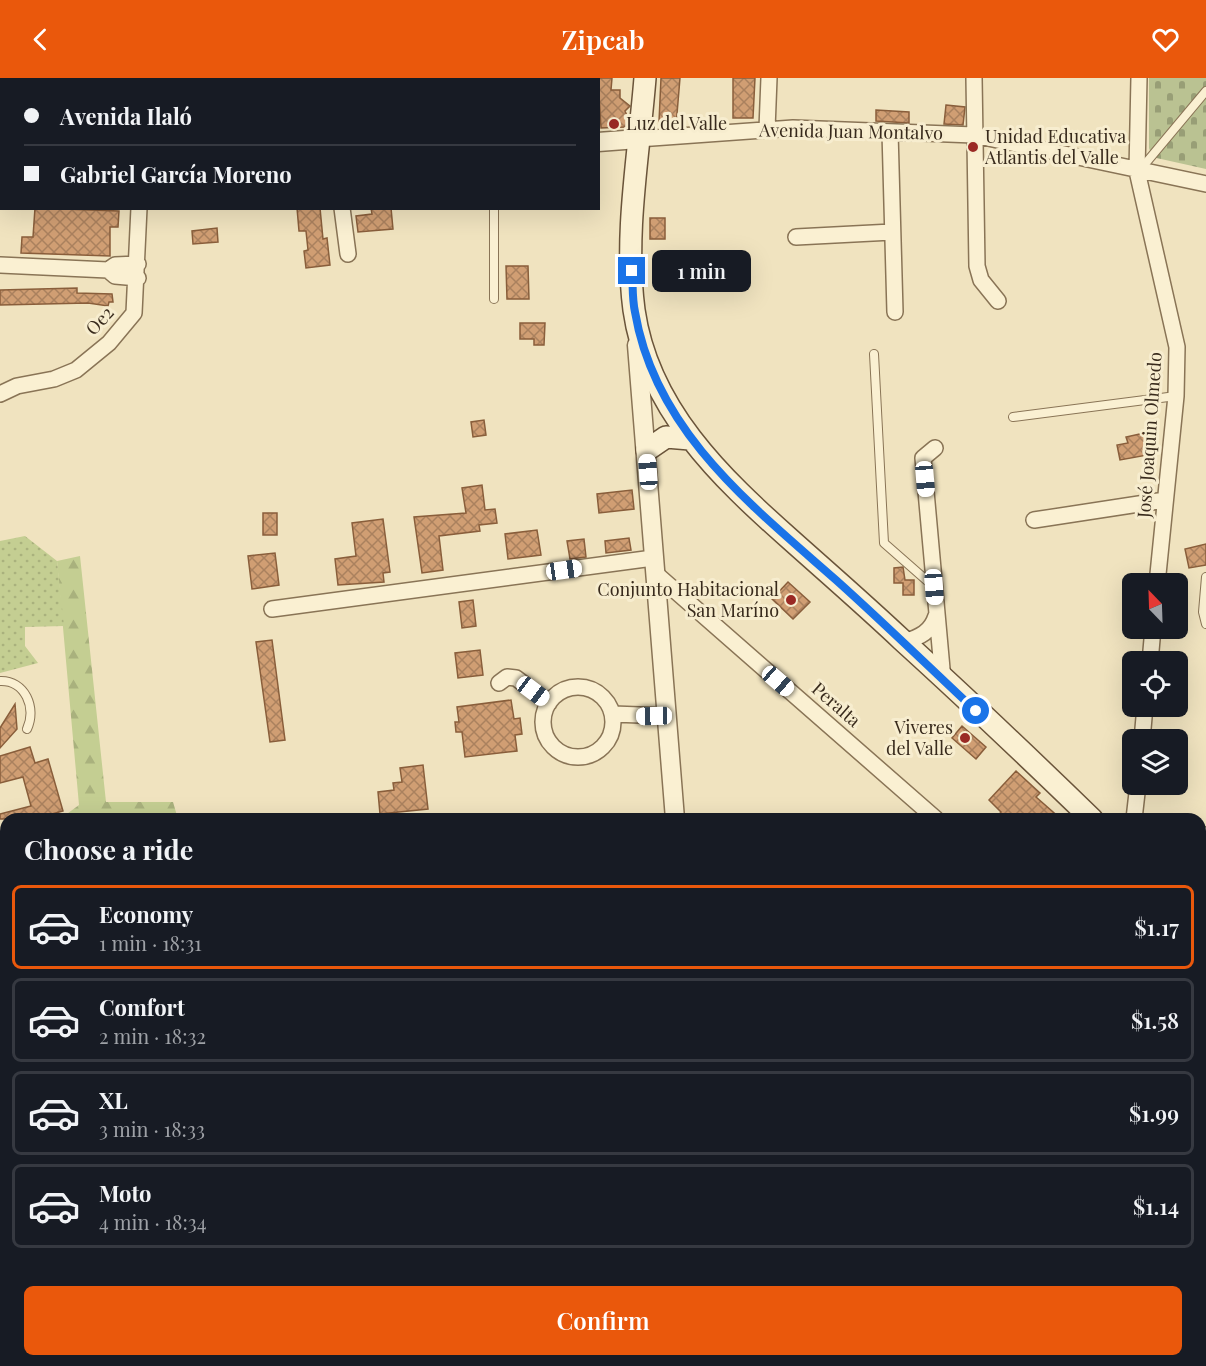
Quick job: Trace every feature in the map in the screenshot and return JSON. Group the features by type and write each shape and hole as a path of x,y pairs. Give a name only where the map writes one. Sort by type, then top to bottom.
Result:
{"main road":[{"path":"645,78 638,139 631,251 634,311 647,356 661,391 690,439 739,494 904,642 1084,813"},
{"path":"646,450 666,437 690,439"}],"street":[{"path":"767,129 769,78"},
{"path":"974,78 977,266 981,280 998,301"},
{"name":"José Joaquin Olmedo","path":"1139,78 1138,171 1177,347 1176,396 1158,573"},
{"name":"Avenida Juan Montalvo","path":"600,142 793,128 974,135 1206,184"},
{"path":"890,132 894,312"},
{"name":"Oe2","path":"0,394 17,386 54,379 76,370 109,343 134,313 138,271 139,210"},
{"path":"342,210 348,254"},
{"path":"796,237 892,232"},
{"path":"0,266 108,270 115,265 138,271"},
{"path":"634,311 675,813"},
{"path":"935,448 923,458 943,680"},
{"path":"1034,520 1166,500"},
{"path":"272,609 654,565"},
{"name":"Peralta","path":"654,565 929,813"},
{"path":"904,642 920,637 933,626 936,616"},
{"path":"499,683 507,677 516,678 549,703"},
{"path":"577,687 600,694 608,703 613,714 610,739 591,755 579,758 555,749 544,727 544,715 549,703 565,690 577,687"},
{"path":"613,714 667,716"},
{"path":"1135,813 1137,795"}],"lane":[{"path":"1138,171 1206,91"},
{"path":"494,210 494,299"},
{"path":"874,354 884,543 934,587"},
{"path":"1013,417 1176,396"},
{"path":"1206,577 1203,612 1206,624"},
{"path":"0,681 9,680 24,691 32,713 27,729"}],"green space":[{"path":"1149,78 1206,78 1206,169 1152,157 1149,148"},
{"path":"25,536 57,561 64,626 25,627 25,646 38,663 0,673 0,541"},
{"path":"80,556 106,802 173,802 176,813 68,813 79,805 57,561"}],"building":[{"path":"600,78 612,78 611,90 620,90 620,98 630,106 625,111 628,118 625,127 601,128"},
{"path":"661,78 680,78 676,126 662,125 659,122"},
{"path":"733,78 755,78 753,118 733,118"},
{"path":"946,105 965,107 963,125 944,124"},
{"path":"876,110 909,112 909,123 876,121"},
{"path":"35,210 119,211 118,227 110,227 110,256 21,253 22,237 33,237"},
{"path":"297,210 320,210 323,239 327,238 330,265 306,268 304,251 308,250 306,231 299,231"},
{"path":"371,210 391,210 393,229 358,232 356,216 372,214"},
{"path":"650,218 665,218 665,239 650,239"},
{"path":"217,228 218,242 193,244 192,231"},
{"path":"506,266 528,266 529,299 507,299"},
{"path":"77,288 77,293 112,294 113,302 109,302 108,306 88,303 0,305 0,290"},
{"path":"520,323 545,323 544,345 534,345 534,339 520,339"},
{"path":"484,420 486,435 473,437 471,422"},
{"path":"1149,432 1153,454 1120,460 1117,445 1128,443 1126,437"},
{"path":"482,485 485,510 495,509 497,523 479,525 480,531 439,536 443,570 422,573 414,517 466,513 462,488"},
{"path":"632,490 634,509 599,513 597,494"},
{"path":"263,513 277,513 277,535 263,535"},
{"path":"383,519 390,572 383,573 384,582 338,585 335,559 356,556 352,523"},
{"path":"537,530 541,555 508,559 505,534"},
{"path":"629,538 631,550 606,553 605,541"},
{"path":"584,539 586,557 570,559 567,541"},
{"path":"1206,544 1206,565 1189,568 1185,549"},
{"path":"275,553 279,585 252,589 248,556"},
{"path":"903,567 905,580 914,580 914,595 903,595 903,583 894,583 894,568"},
{"name":"Conjunto Habitacional San Maríno","path":"788,582 810,602 793,619 772,599"},
{"path":"473,600 476,626 462,628 459,602"},
{"path":"272,640 285,740 270,742 256,642"},
{"path":"480,650 483,675 458,678 455,653"},
{"path":"511,700 514,719 520,718 522,734 515,735 517,751 465,757 462,732 456,732 455,722 459,722 457,707"},
{"path":"15,704 17,729 0,748 0,728"},
{"path":"962,726 986,747 976,759 952,738"},
{"path":"30,747 35,763 48,759 63,811 4,813 31,806 23,777 0,783 0,756"},
{"path":"423,765 428,809 380,813 378,792 394,790 393,783 402,782 400,768"},
{"path":"1016,771 1040,793 1036,797 1054,813 1000,813 989,800"}],"place":[{"name":"Luz del Valle","path":"614,124"},
{"name":"Unidad Educativa Atlantis del Valle","path":"973,147"},
{"name":"Conjunto Habitacional San Maríno","path":"791,600"},
{"name":"Viveres del Valle","path":"965,738"}],"route":[{"path":"632,271 634,311 650,365 661,391 690,439 739,494 904,642 976,711"}]}
